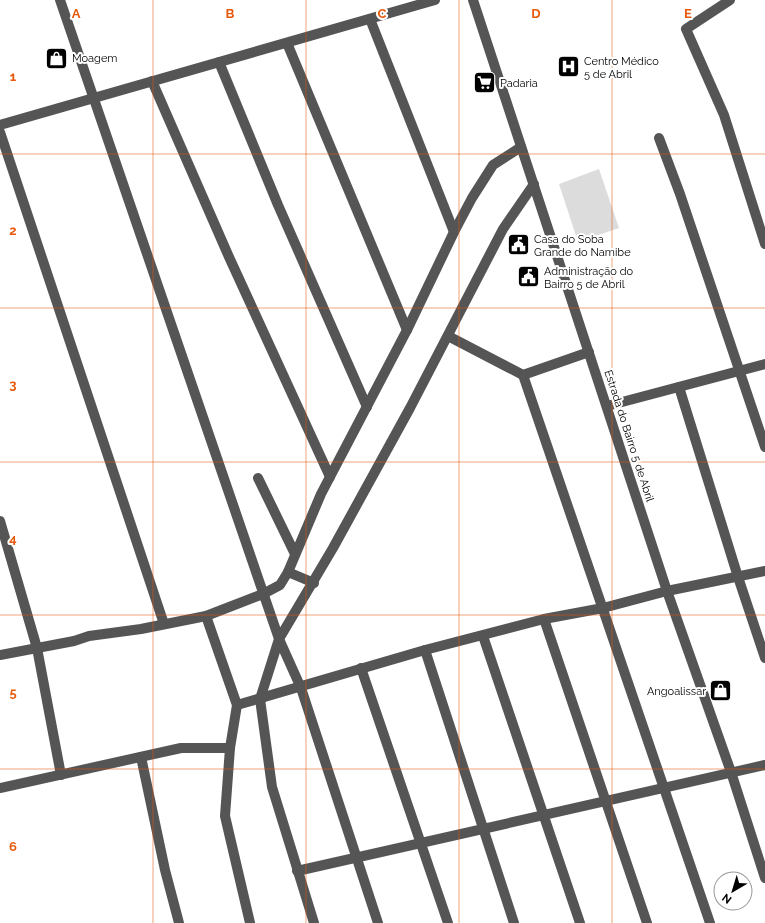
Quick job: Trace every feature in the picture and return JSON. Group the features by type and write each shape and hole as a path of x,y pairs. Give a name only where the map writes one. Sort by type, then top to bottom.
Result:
{"street":[{"path":"60,0 263,594 279,639 301,688 378,923"},
{"path":"0,125 435,0"},
{"name":"Estrada do Bairro 5 de Abril","path":"472,0 534,184 667,591 731,772 765,878"},
{"path":"730,0 686,29 724,116 765,244"},
{"path":"370,19 454,232"},
{"path":"288,43 407,330"},
{"path":"219,62 278,205 367,407"},
{"path":"152,82 229,257 330,477"},
{"path":"0,132 164,624"},
{"path":"659,138 680,194 765,447"},
{"path":"0,655 89,636 141,629 206,616 263,594 280,585 288,572 330,477 407,330 454,232 493,165 521,147"},
{"path":"314,923 272,786 260,699 279,639 314,583 448,336 503,229 534,184"},
{"path":"448,336 523,375 710,923"},
{"path":"523,375 588,352"},
{"path":"607,406 765,364"},
{"path":"679,387 765,658"},
{"path":"258,478 295,554"},
{"path":"0,521 37,648 61,775"},
{"path":"237,705 301,688 361,668 425,650 544,619 603,608 667,591 765,571"},
{"path":"288,572 314,583"},
{"path":"206,616 237,705 230,748 225,816 250,923"},
{"path":"544,619 647,923"},
{"path":"483,636 580,923"},
{"path":"425,650 514,923"},
{"path":"361,668 448,923"},
{"path":"0,788 181,748 230,748"},
{"path":"141,757 165,870 179,923"},
{"path":"297,871 765,765"}],"shaded area":[{"path":"599,169 619,228 578,242 559,184"}],"place":[{"name":"Moagem","path":"57,58"},
{"name":"Centro Médico 5 de Abril","path":"568,67"},
{"name":"Padaria","path":"484,83"},
{"name":"Casa do Soba Grande do Namibe","path":"519,245"},
{"name":"Administração do Bairro 5 de Abril","path":"529,277"},
{"name":"Angoalissar","path":"721,691"}]}
